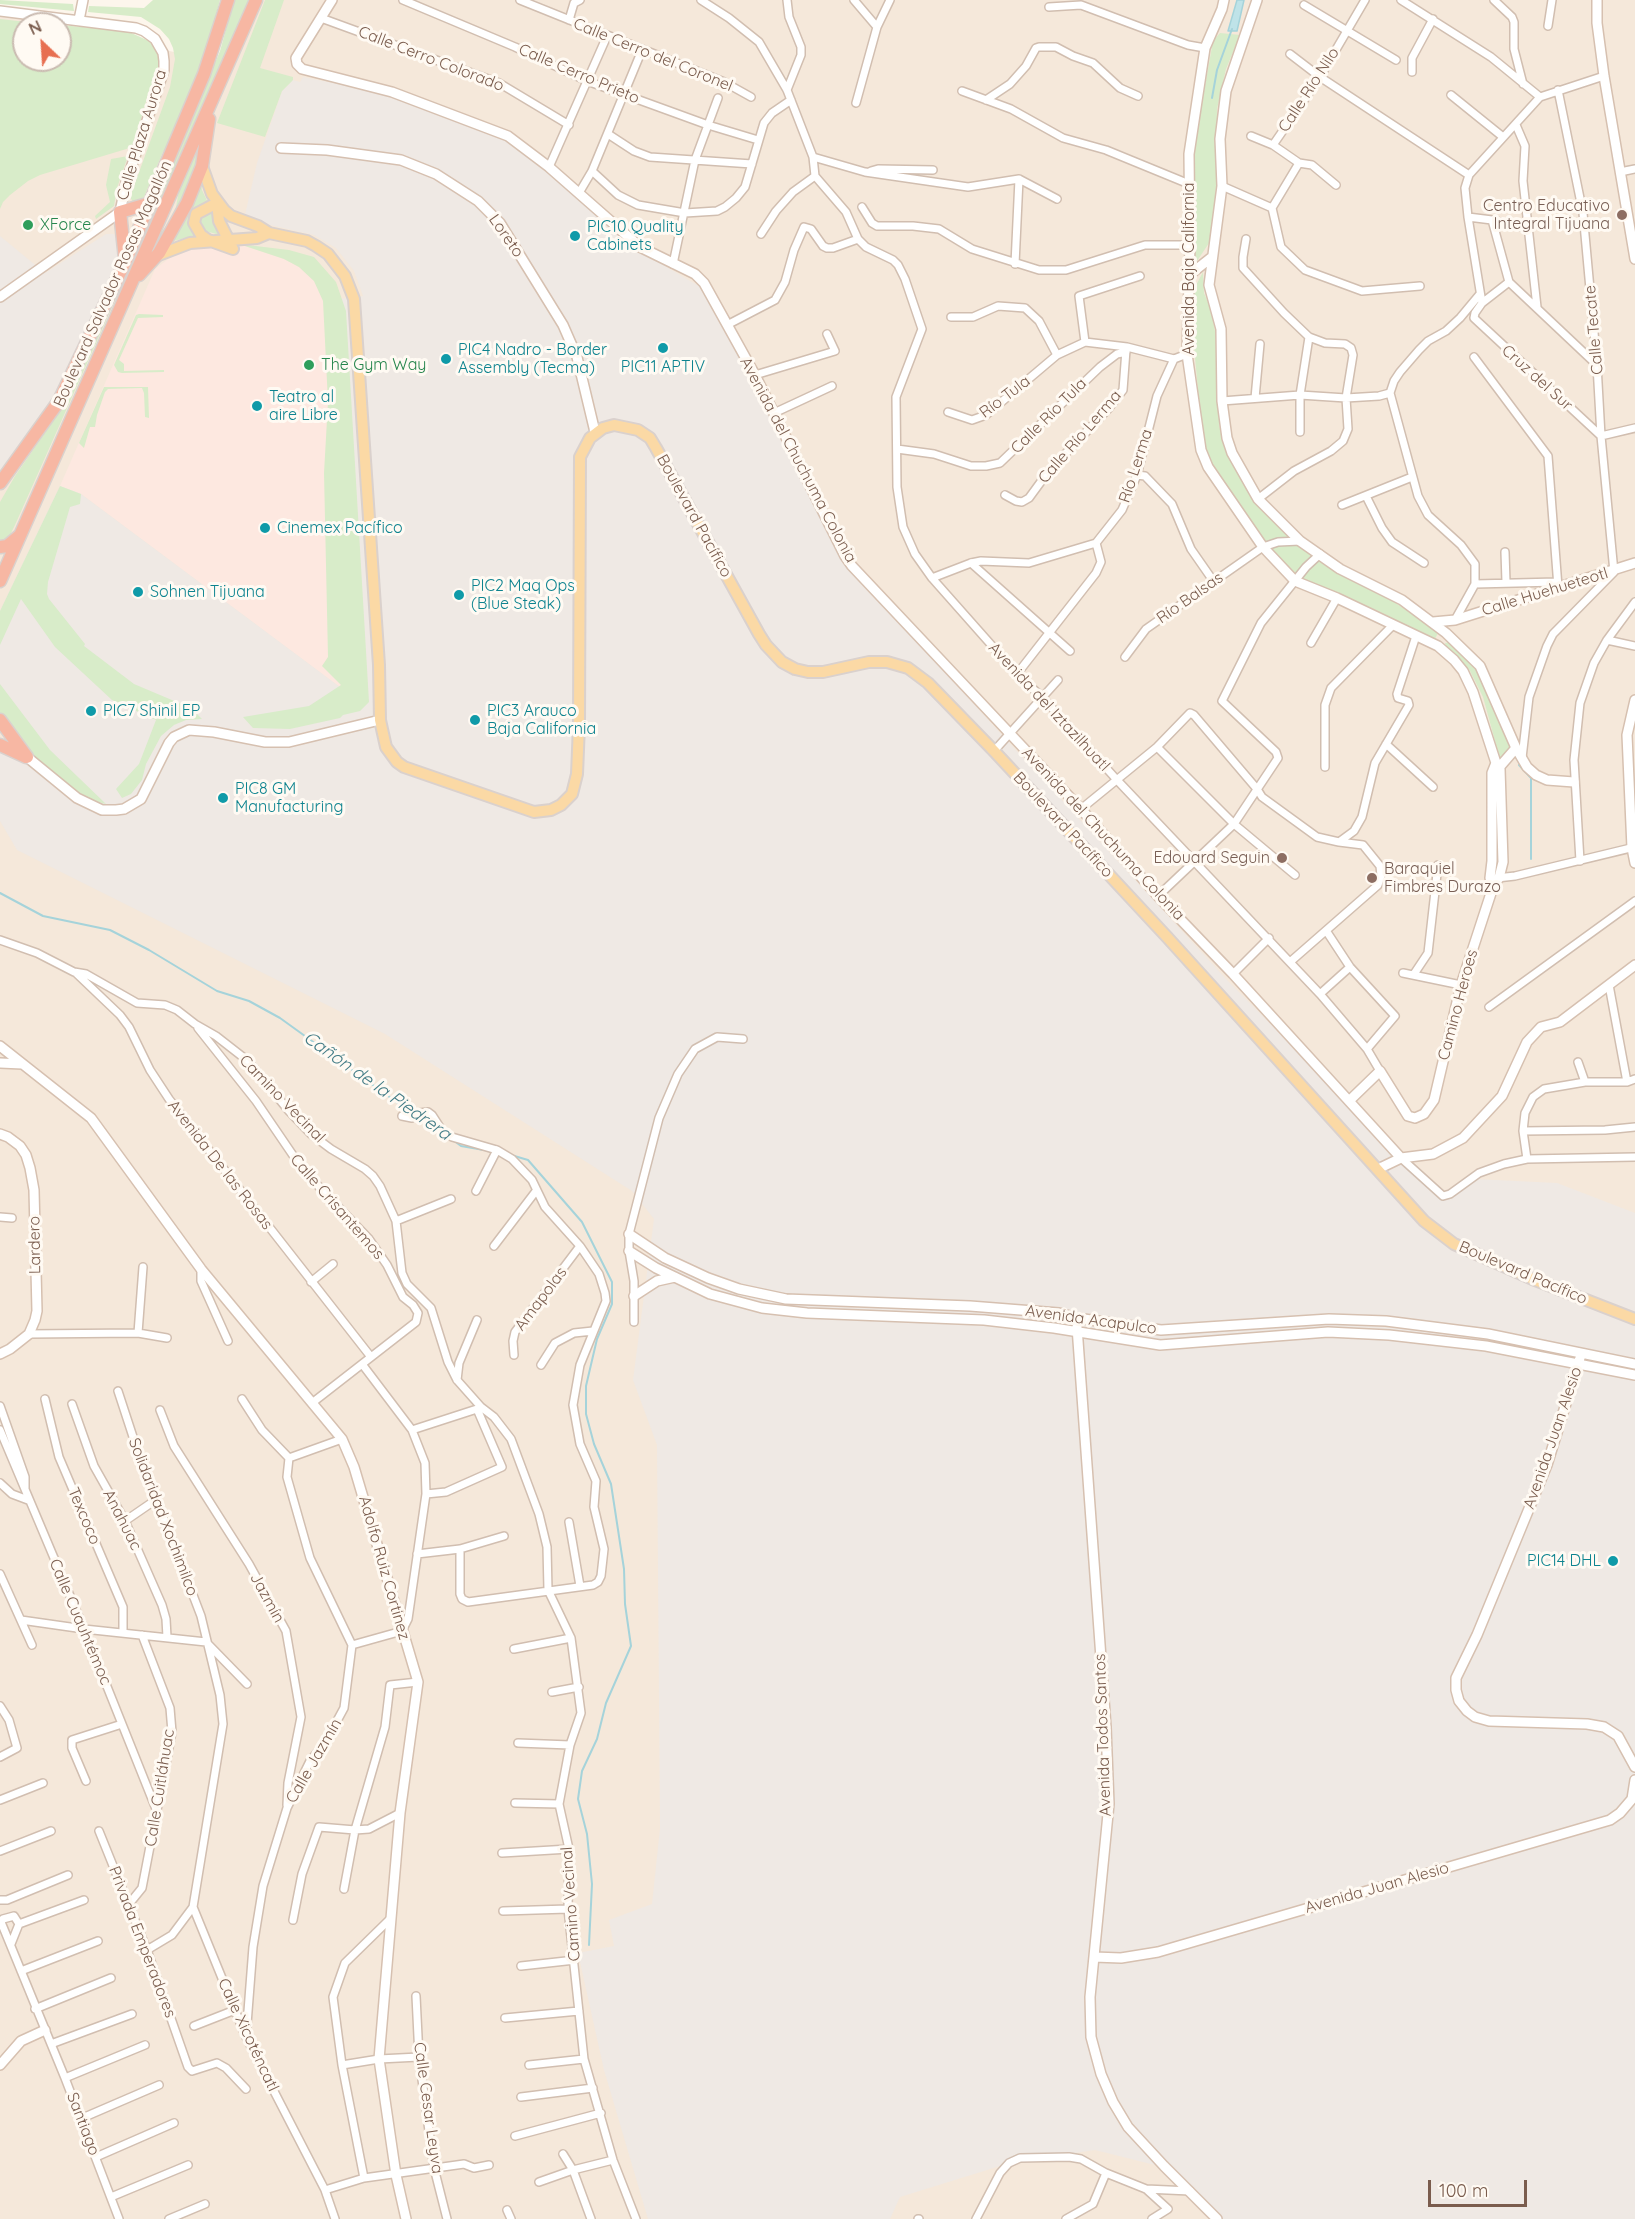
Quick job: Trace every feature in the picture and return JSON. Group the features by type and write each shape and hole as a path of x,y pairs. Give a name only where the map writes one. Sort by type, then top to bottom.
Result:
{"highway":[{"name":"Boulevard Salvador Rosas Magallón","path":"0,483 58,402 125,262 204,74 228,0"},
{"name":"Boulevard Salvador Rosas Magallón","path":"0,581 256,0"},
{"path":"131,283 156,256 187,204 202,166 211,103"},
{"path":"125,262 120,212 151,203"},
{"path":"0,548 12,543 21,534"},
{"path":"0,720 27,757"},
{"path":"0,745 27,757"}],"main road":[{"path":"202,166 217,203 219,221 227,239"},
{"path":"217,203 231,216 258,226 269,233 307,240 328,254 345,276 354,299 379,665 380,720 386,747 391,756 404,767 534,812 550,810 567,800 575,784 579,735 580,457 585,444 595,432"},
{"path":"208,240 196,229 194,218 201,211 217,203"},
{"path":"156,256 190,243 257,238 269,233"},
{"name":"Boulevard Pacífico","path":"595,432 614,425 624,426 638,430 650,438 763,640 782,662 808,672 823,672 869,662 887,662 908,668 928,683 1167,937 1424,1221 1454,1244 1535,1280 1635,1319"}],"street":[{"path":"79,20 83,0"},
{"name":"Avenida del Chuchuma Colonia","path":"332,0 296,58 297,64 302,69 392,92 508,136 549,167 640,247 695,274 704,283 755,375 852,566 1081,809 1158,896 1233,974 1401,1158"},
{"name":"Calle Cerro Prieto","path":"403,0 515,47 587,81 758,141"},
{"name":"Calle Cerro del Coronel","path":"520,0 724,82 751,97"},
{"path":"568,20 574,3 580,0"},
{"path":"701,0 729,18 759,42 787,90 813,157 815,176 846,212 858,239 827,248 811,229 804,227 794,250 785,282 775,300 727,325"},
{"path":"787,0 789,17 801,47 801,55 787,90"},
{"path":"854,0 877,27"},
{"path":"856,103 877,27 890,0"},
{"name":"Avenida Baja California","path":"1224,0 1205,48 1189,154 1190,245 1187,354 1200,450 1208,466 1263,547 1295,581 1337,598 1438,646 1463,671 1473,692 1496,768 1503,862 1494,880"},
{"name":"Avenida Baja California","path":"1257,0 1226,91 1220,139 1222,186 1209,285 1221,329 1222,401 1227,438 1232,453 1258,499 1300,541 1340,568 1402,600 1446,633 1480,666 1516,748 1527,767 1536,775 1547,780 1574,782"},
{"name":"Calle Río Nilo","path":"1336,185 1312,165 1299,163 1273,145 1320,77 1365,0"},
{"path":"1401,0 1491,57 1540,97"},
{"path":"1494,0 1512,16 1514,49 1523,84"},
{"path":"1548,26 1552,0"},
{"path":"1597,0 1597,23 1604,76 1635,259"},
{"path":"1049,7 1081,3 1188,45 1205,48"},
{"path":"1304,5 1396,60"},
{"name":"Calle Plaza Aurora","path":"0,11 79,20 144,31 155,39 163,53 164,70 126,183 120,212"},
{"name":"Calle Cerro Colorado","path":"321,18 499,82 569,125"},
{"path":"1412,72 1412,58 1433,19"},
{"path":"549,167 607,36"},
{"path":"986,100 1010,84 1026,66 1036,48 1056,47 1094,63 1120,88 1138,96"},
{"path":"579,193 608,135 642,50"},
{"path":"1290,54 1320,77 1469,175"},
{"path":"1509,282 1482,303 1465,188 1469,175 1540,97 1604,76"},
{"name":"Calle Tecate","path":"1558,90 1583,213 1614,572"},
{"path":"962,91 1011,109 1063,138 1106,150 1189,184"},
{"path":"1451,95 1503,137"},
{"path":"674,264 695,160 718,98"},
{"path":"592,171 627,201 638,205 685,213 717,211 736,198 745,187 764,123 772,113 790,100"},
{"path":"1516,125 1525,146 1523,182 1537,308"},
{"path":"608,135 650,158 752,164"},
{"path":"1251,136 1273,145"},
{"name":"Loreto","path":"281,148 327,150 401,160 436,174 478,201 500,223 563,325 577,357 595,432"},
{"path":"813,157 865,172 968,187 1019,179 1057,200"},
{"path":"1299,163 1272,208 1281,247 1305,270 1362,291 1420,286"},
{"path":"865,172 878,169 933,170"},
{"path":"1620,172 1635,169"},
{"path":"761,234 776,211 793,192 815,176"},
{"path":"1015,264 1019,179"},
{"path":"1222,186 1272,208"},
{"path":"862,207 872,223 877,226 939,229 972,249 1039,270 1066,270 1145,245 1190,245"},
{"path":"0,297 120,212"},
{"path":"1468,217 1492,220 1529,230"},
{"path":"1492,220 1509,282 1597,365"},
{"name":"Avenida del Iztazilhuatl","path":"858,239 866,247 893,260 898,265 922,329 896,397 897,487 903,526 915,554 932,578 1017,674 1043,698 1320,994 1367,1049 1408,1116 1415,1118"},
{"path":"1246,239 1243,268 1284,313 1309,337 1325,343 1345,344 1351,348 1353,355 1346,398 1348,429 1343,441 1331,452 1294,471 1258,499"},
{"path":"1188,276 1212,257"},
{"path":"1140,276 1079,296 1086,342 1174,358 1187,354"},
{"path":"1438,646 1475,584 1475,564 1461,545 1428,515 1418,496 1390,393 1400,372 1419,350 1428,341 1446,331 1480,294"},
{"name":"Cruz del Sur","path":"1482,303 1474,318 1601,436"},
{"path":"951,317 973,317 998,306 1025,308 1038,321 1057,355"},
{"path":"755,375 835,351 827,334"},
{"path":"1300,432 1300,395 1309,337"},
{"name":"Río Tula","path":"948,412 972,420 986,415 1057,355 1086,342"},
{"path":"1255,398 1260,344"},
{"name":"Calle Río Tula","path":"897,449 934,454 971,466 1000,464 1100,366 1126,349"},
{"name":"Calle Río Lerma","path":"1005,495 1022,502 1029,498 1048,471 1109,408 1123,390 1126,349"},
{"path":"1474,357 1548,456 1558,585 1506,582 1475,584"},
{"name":"Río Lerma","path":"1096,543 1122,510 1137,475 1157,396 1174,358"},
{"path":"774,413 832,386"},
{"path":"1222,401 1300,395 1346,398 1390,393"},
{"path":"1601,436 1635,428"},
{"path":"1137,475 1145,476 1172,504 1191,549 1214,582"},
{"path":"1342,505 1412,477"},
{"path":"1366,496 1382,528 1392,542 1424,563"},
{"path":"1263,547 1278,542 1300,541"},
{"path":"932,578 971,563 981,561 1029,563 1096,543 1101,561 1096,573 1017,674"},
{"name":"Río Balsas","path":"1125,657 1146,629 1263,547"},
{"path":"1505,552 1506,582"},
{"path":"1158,896 1234,824 1278,758 1276,752 1222,700 1261,622 1306,567 1320,554"},
{"path":"971,563 1070,651"},
{"name":"Calle Huehueteotl","path":"1432,622 1455,620 1558,585 1614,572 1635,563"},
{"path":"1522,758 1529,698 1547,646 1553,634 1614,572"},
{"path":"1311,643 1337,598"},
{"path":"1580,861 1574,760 1580,703 1594,663 1607,640 1635,602"},
{"path":"1325,767 1325,705 1331,688 1393,625"},
{"path":"1339,842 1354,831 1362,817 1375,764 1409,705 1408,701 1398,698 1397,694 1416,636"},
{"path":"1607,640 1635,646"},
{"path":"994,751 1058,680"},
{"path":"1635,702 1627,735 1635,863"},
{"path":"1081,809 1157,747 1186,715 1190,713 1194,715 1262,797 1317,837 1363,845 1380,866 1381,876 1378,885 1290,962"},
{"path":"27,757 77,798 102,810 116,810 133,805 141,799 165,749 174,737 189,730 265,742 289,742 380,720"},
{"path":"1386,744 1433,787"},
{"path":"1157,747 1234,824 1295,875"},
{"path":"1496,768 1516,748"},
{"path":"1494,880 1633,848"},
{"path":"1414,974 1428,953 1438,865"},
{"name":"Camino Heroes","path":"1415,1118 1424,1114 1434,1100 1461,986 1494,880"},
{"path":"1489,1007 1635,901"},
{"path":"1327,932 1350,968 1395,1016 1367,1049"},
{"path":"1233,974 1269,938"},
{"name":"Camino Vecinal","path":"0,940 37,953 74,972 86,974 137,1003 171,1007 216,1036 248,1061 311,1134 373,1176 396,1221 402,1274 407,1284 431,1308 448,1362 457,1380 479,1408 494,1417 511,1439 535,1504 547,1547 548,1590 571,1638 579,1687 581,1713 570,1745 560,1804 569,1850 568,1909 584,2059 613,2160 636,2219"},
{"path":"1378,1169 1401,1158 1433,1154 1463,1138 1502,1096 1527,1042 1541,1027 1560,1022 1635,965"},
{"path":"1320,994 1350,968"},
{"name":"Avenida De las Rosas","path":"74,972 112,1007 129,1027 150,1070 169,1099 371,1357"},
{"path":"1404,973 1461,986"},
{"path":"1609,985 1627,1082"},
{"name":"Calle Crisantemos","path":"195,1024 256,1101 303,1170 369,1239 387,1265 403,1297 413,1305 418,1313 416,1322 371,1357"},
{"path":"634,1322 629,1234 659,1118 678,1074 695,1049 717,1037 743,1039"},
{"name":"Adolfo Ruiz Cortinez","path":"0,1046 91,1118 201,1269 342,1439 354,1467 418,1682 400,1813 379,2059 396,2175 406,2219"},
{"path":"1578,1062 1585,1082"},
{"path":"0,1063 22,1064"},
{"path":"1349,1101 1380,1071"},
{"path":"1527,1159 1523,1131 1525,1113 1533,1097 1544,1089 1585,1082 1627,1082 1635,1079"},
{"path":"402,1116 412,1118 419,1113 428,1112 443,1132 452,1137 497,1150 522,1168 532,1180 545,1207 580,1246 599,1274 605,1293 606,1301 580,1365 573,1405 580,1444 596,1481 594,1507 604,1549 601,1576 598,1582 468,1602 462,1599 460,1594 460,1549"},
{"path":"1523,1131 1605,1130 1635,1127"},
{"name":"Lardero","path":"0,1134 14,1140 26,1155 34,1190 37,1311 36,1320 29,1334"},
{"path":"476,1191 497,1150"},
{"path":"1401,1158 1443,1196 1450,1194 1479,1173 1527,1159 1635,1157"},
{"path":"494,1246 536,1191"},
{"path":"396,1221 451,1199"},
{"path":"0,1217 12,1218"},
{"name":"Avenida Acapulco","path":"629,1234 665,1258 686,1268 739,1289 762,1295 804,1300 970,1306 1059,1313 1077,1318 1161,1330 1329,1318 1386,1321 1488,1334 1635,1364"},
{"name":"Amapolas","path":"514,1355 513,1341 516,1332 580,1246"},
{"name":"Avenida Acapulco","path":"629,1251 710,1294 762,1308 807,1313 984,1320 1160,1345 1328,1332 1389,1335 1486,1346 1635,1375"},
{"path":"312,1282 333,1264"},
{"path":"138,1333 142,1267"},
{"path":"201,1269 201,1281 228,1341"},
{"path":"634,1296 657,1281 675,1277"},
{"name":"Avenida Todos Santos","path":"1077,1318 1106,1727 1109,1804 1090,1997 1091,2037 1105,2084 1128,2127 1217,2219"},
{"path":"457,1380 459,1363 477,1320"},
{"path":"541,1365 555,1343 574,1333 593,1331"},
{"path":"0,1354 29,1334 138,1333 167,1338"},
{"name":"Avenida Juan Alesio","path":"1582,1352 1547,1465 1456,1678 1456,1690 1467,1711 1475,1717 1489,1721 1587,1724 1604,1727 1618,1736 1635,1767"},
{"path":"312,1403 371,1357"},
{"path":"242,1399 262,1430 289,1458 287,1477 310,1558 352,1645 402,1631 408,1619 426,1494 425,1463 412,1430 362,1364"},
{"name":"Solidaridad Xochimilco","path":"118,1391 201,1616 220,1695 223,1724 193,1907"},
{"name":"Texcoco","path":"45,1399 59,1456 123,1607 123,1632"},
{"name":"Anahuac","path":"72,1404 94,1466 125,1521 162,1605 167,1637"},
{"path":"0,1406 25,1477 25,1491"},
{"path":"412,1430 479,1408 502,1464 500,1469 446,1492 426,1494"},
{"name":"Jazmín","path":"160,1410 174,1446 249,1564 286,1631 301,1717 288,1783 286,1808"},
{"name":"Calle Cuauhtémoc","path":"0,1430 84,1629 158,1814"},
{"path":"289,1458 342,1439"},
{"path":"0,1483 12,1494 28,1500"},
{"path":"125,1521 157,1499"},
{"path":"569,1522 580,1586"},
{"path":"417,1554 460,1549 504,1536"},
{"path":"0,1574 32,1645"},
{"path":"21,1620 206,1642 247,1684"},
{"name":"Calle Cuitláhuac","path":"129,1904 142,1888 172,1732 170,1708 142,1635"},
{"path":"514,1649 571,1638"},
{"name":"Calle Jazmín","path":"246,2037 253,1947 261,1896 286,1808 310,1761 325,1743 344,1708 352,1645"},
{"path":"344,1889 355,1830 385,1727 390,1685 418,1682"},
{"path":"552,1692 579,1687"},
{"path":"0,1706 9,1720 17,1748 0,1757"},
{"path":"86,1781 72,1748 72,1740 122,1724"},
{"path":"519,1743 570,1745"},
{"name":"Avenida Juan Alesio","path":"1094,1957 1121,1958 1158,1952 1610,1820 1620,1813 1632,1799 1635,1780"},
{"path":"0,1800 44,1783"},
{"path":"515,1803 560,1804"},
{"path":"293,1920 302,1874 319,1827 369,1829 400,1813"},
{"path":"0,1851 51,1831"},
{"name":"Privada Emperadores","path":"99,1831 147,1950 190,2070 217,2063 226,2068 246,2089"},
{"path":"502,1853 569,1850"},
{"path":"0,1900 7,1900 68,1875"},
{"path":"11,1944 19,1924 84,1900"},
{"path":"147,1950 172,1935 193,1907"},
{"name":"Calle Xicoténcatl","path":"193,1907 246,2037 325,2190 335,2219"},
{"path":"502,1911 568,1909"},
{"name":"Santiago","path":"19,1924 15,1916 11,1916 3,1919 2,1925 65,2078 118,2219"},
{"path":"363,2178 342,2065 333,1997 345,1963 390,1919"},
{"path":"21,1971 98,1941"},
{"path":"520,1966 575,1960"},
{"path":"36,2009 111,1978"},
{"name":"Calle Cesar Leyva","path":"416,1996 419,2058 434,2168 447,2219"},
{"path":"194,2026 235,2010"},
{"path":"505,2018 579,2012"},
{"path":"51,2044 132,2014"},
{"path":"0,2065 21,2040 45,2030"},
{"path":"65,2078 145,2045"},
{"path":"342,2065 379,2059 419,2058"},
{"path":"529,2065 584,2059"},
{"path":"80,2119 159,2085"},
{"path":"521,2097 593,2088"},
{"path":"515,2136 600,2113"},
{"path":"96,2157 174,2123"},
{"path":"563,2154 573,2170 591,2219"},
{"path":"976,2219 1000,2173 1009,2163 1020,2158 1069,2157 1080,2159 1106,2173 1146,2189 1190,2191"},
{"path":"539,2182 573,2170 613,2160"},
{"path":"325,2190 363,2178 464,2164 474,2168 489,2165"},
{"path":"111,2197 188,2165"},
{"path":"1066,2219 1093,2204 1106,2173"},
{"path":"1146,2189 1168,2209 1152,2219"},
{"path":"169,2219 205,2204"},
{"path":"507,2210 511,2219"}],"shaded area":[{"path":"255,0 1635,0 1635,2219 0,2219 0,11 12,14 12,72 72,72 72,28 233,66"},
{"path":"303,77 388,94 511,140 638,250 702,288 754,381 846,565 1228,981 1439,1193 1454,1195 1475,1179 1557,1183 1635,1213 1635,2219 1218,2219 1171,2169 1095,2150 1013,2162 900,2197 890,2219 648,2219 604,2070 578,1953 614,1946 609,1920 652,1904 660,1828 657,1445 633,1380 654,1219 632,1191 385,1034 17,850 0,821 0,747 10,721 0,708 0,611 60,486 81,494 348,693 324,301 363,296 354,271 336,248 314,235 244,219 257,163 282,91 293,80 300,82"},
{"path":"106,234 114,234 122,255 63,382 31,434 0,471 0,236 45,273"},
{"path":"239,244 284,259 299,267 314,281 324,301 349,694 81,494 60,486 155,269 175,254 190,247"}],"green space":[{"path":"0,0 73,4 74,11 0,4"},
{"path":"153,0 220,0 205,54 175,132 163,152 144,197 133,202 130,197 170,87 175,59 173,48 160,29 141,17 88,12 89,6 144,8"},
{"path":"234,0 249,0 15,525 8,539 0,542 0,502 15,476 63,407 119,285 220,51"},
{"path":"265,0 284,0 260,68 293,77 293,80 282,91 265,137 217,123"},
{"path":"0,19 12,20 12,72 72,72 72,26 127,31 149,41 156,50 159,62 158,72 147,98 133,147 40,175 10,195 0,209"},
{"path":"1220,33 1240,35 1226,69 1217,109 1216,186 1211,240 1195,264 1194,148 1213,41"},
{"path":"212,112 191,189 147,262 157,238 169,222 176,207 180,185"},
{"path":"128,156 117,188 114,206 96,219 95,216 110,202 106,185 111,159"},
{"path":"201,179 202,190 209,205 193,212 190,218 190,224 198,237 173,241 188,214"},
{"path":"208,212 212,213 221,231 220,235 202,230 199,226 200,217"},
{"path":"239,244 289,250 314,257 336,282 346,311 369,702 360,711 343,715 340,718 290,729 253,728 243,717 309,706 341,685 322,666 328,657 324,473 328,402 323,301 314,281 299,267 284,259"},
{"path":"1203,272 1204,293 1211,310 1218,347 1219,425 1225,450 1254,501 1312,555 1383,595 1439,631 1435,639 1300,577 1272,551 1246,518 1207,458 1202,434 1193,336 1194,289"},
{"path":"136,315 163,315 163,317 138,318 119,360 124,364 124,371 164,370 164,372 122,373 118,372 114,365"},
{"path":"104,387 148,387 149,418 145,417 142,388 108,389 97,415 95,427 90,427 84,448 79,443"},
{"path":"60,486 81,494 80,504 70,507 48,582 49,599 85,644 84,646 134,684 192,709 202,719 186,720 174,725 161,736 146,764 142,780 131,794 122,798 116,789 139,764 156,720 112,700 55,647 21,599 0,645 0,611"},
{"path":"1453,642 1480,669 1489,691 1510,747 1500,759 1483,697 1470,671 1455,653 1446,647 1445,643"},
{"path":"0,684 50,750 106,804 80,794 36,760 0,713"}],"water":[{"path":"1237,0 1244,0 1237,31 1228,31"}],"waterway":[{"path":"1212,98 1217,70 1232,29"},
{"path":"1519,765 1531,778 1531,859"},
{"name":"Cañón de la Piedrera","path":"0,893 43,916 110,930 149,950 217,991 249,1001 280,1018 413,1114"},
{"name":"Cañón de la Piedrera","path":"418,1117 438,1131"},
{"name":"Cañón de la Piedrera","path":"453,1140 461,1146 484,1150"},
{"name":"Cañón de la Piedrera","path":"511,1155 528,1160 582,1222 612,1282 612,1304 597,1339 586,1386 586,1414 594,1444 611,1484 624,1569 625,1604 631,1646 606,1703 597,1739 582,1771 578,1799 587,1834 592,1884 589,1945"}],"place":[{"name":"Centro Educativo Integral Tijuana","path":"1622,215"},
{"name":"XForce","path":"28,225"},
{"name":"PIC10 Quality Cabinets","path":"575,236"},
{"name":"PIC11 APTIV","path":"663,348"},
{"name":"PIC4 Nadro - Border Assembly (Tecma)","path":"446,359"},
{"name":"The Gym Way","path":"309,365"},
{"name":"Teatro al aire Libre","path":"257,406"},
{"name":"Cinemex Pacífico","path":"265,528"},
{"name":"Sohnen Tijuana","path":"138,592"},
{"name":"PIC2 Maq Ops (Blue Steak)","path":"459,595"},
{"name":"PIC7 Shinil EP","path":"91,711"},
{"name":"PIC3 Arauco Baja California","path":"475,720"},
{"name":"PIC8 GM Manufacturing","path":"223,798"},
{"name":"Edouard Seguin","path":"1282,858"},
{"name":"Baraquiel Fimbres Durazo","path":"1372,878"},
{"name":"PIC14 DHL","path":"1613,1561"}]}
